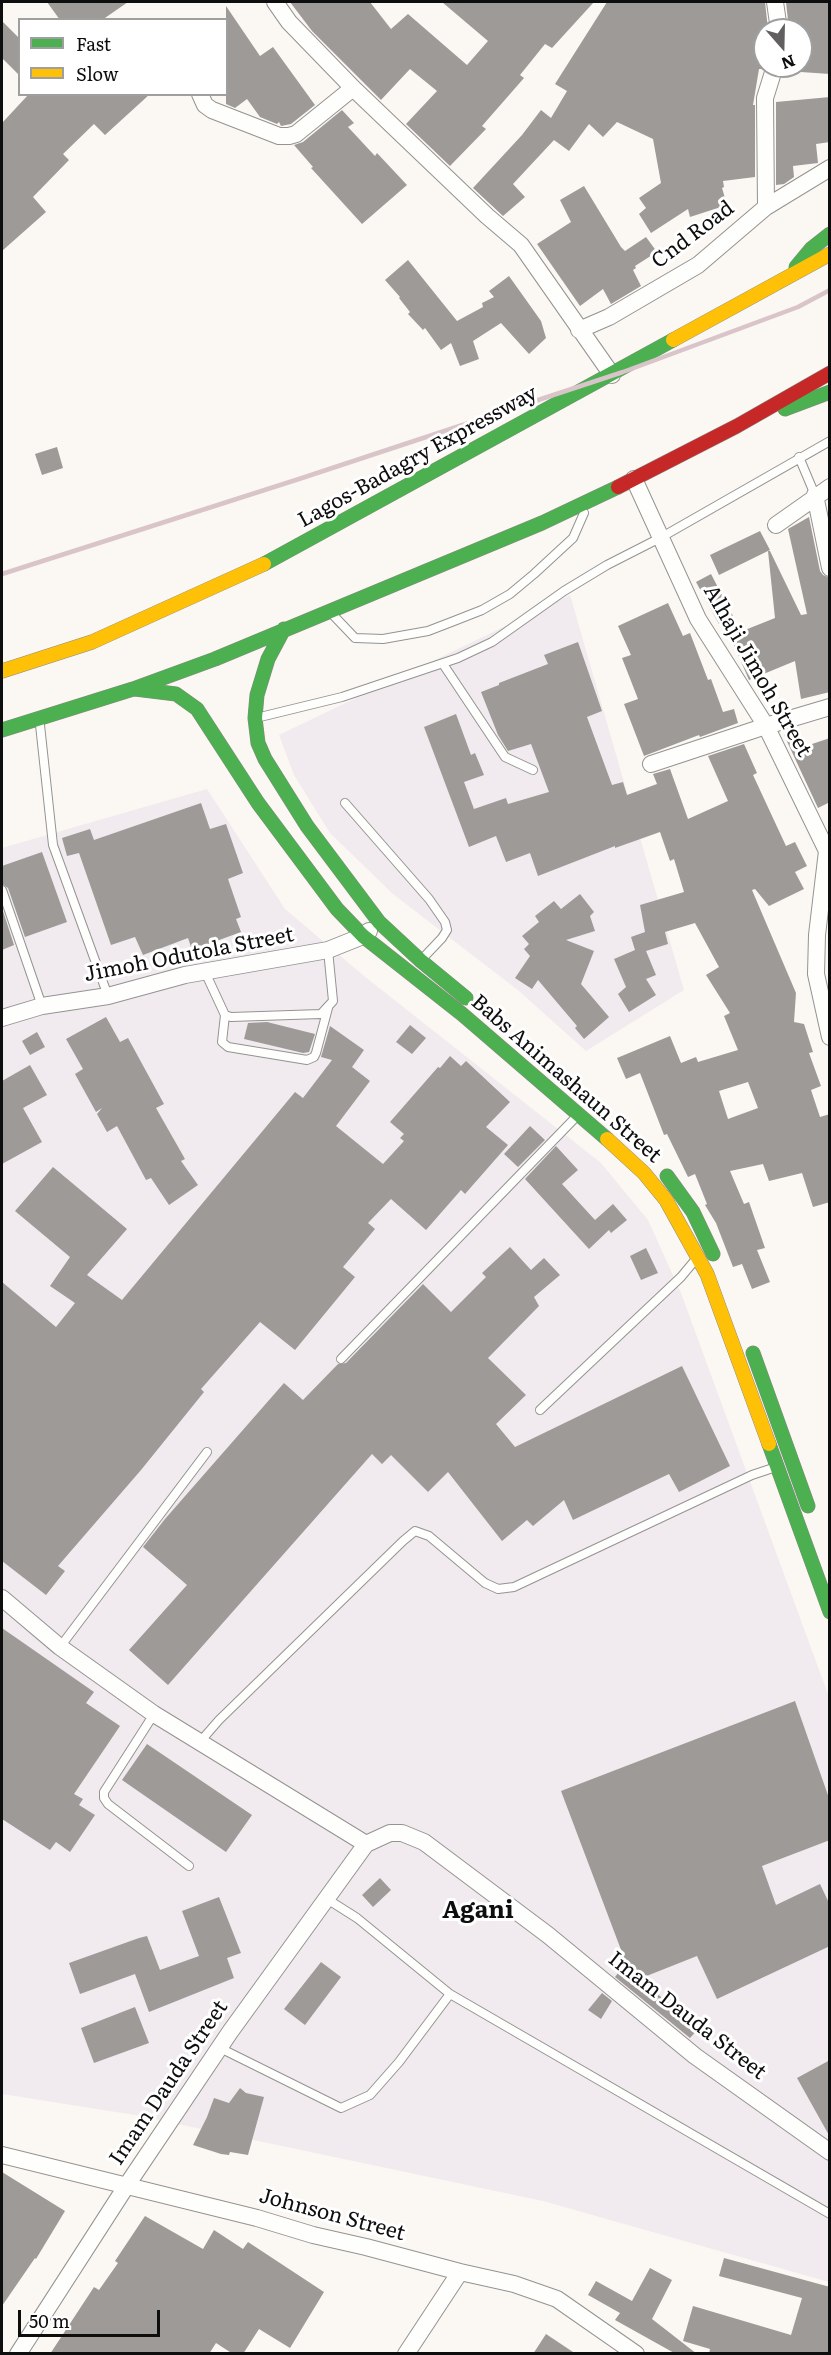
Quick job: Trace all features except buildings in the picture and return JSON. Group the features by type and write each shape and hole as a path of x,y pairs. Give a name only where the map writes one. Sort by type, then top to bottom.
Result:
{"main road":[{"name":"Lagos-Badagry Expressway","path":"2,671 92,642 265,564 786,279 811,249 830,234"},
{"path":"786,279 830,254"},
{"path":"2,730 133,689 215,659 542,523 736,426 830,373"},
{"path":"736,426 830,392"},
{"name":"Babs Animashaun Street","path":"284,629 268,659 256,695 255,718 258,743 265,759 307,826 379,922 420,961 474,1004"},
{"name":"Babs Animashaun Street","path":"133,689 176,694 197,709 258,803 337,909 363,936 501,1046 579,1114 644,1173 666,1200 699,1257 830,1612"},
{"name":"Babs Animashaun Street","path":"655,1164 680,1191 693,1212 724,1281"},
{"path":"749,1343 814,1522"},
{"path":"762,1428 779,1424"}],"street":[{"path":"275,2 289,22 353,88 487,216 521,245 612,375"},
{"path":"775,2 778,18"},
{"path":"766,207 765,98 771,78"},
{"path":"201,96 205,105 212,110 279,136 289,136 296,134 353,88"},
{"name":"Cnd Road","path":"579,330 609,317 698,265 766,207 830,168"},
{"name":"Alhaji Jimoh Street","path":"634,479 699,619 766,726 828,853 817,934 816,974 830,1037"},
{"path":"776,525 815,495 830,487"},
{"path":"815,495 830,568"},
{"path":"651,764 830,707"},
{"name":"Jimoh Odutola Street","path":"2,1018 42,1006 108,996 185,975 328,950 363,936 379,922"},
{"path":"2,1598 60,1647 154,1714 366,1844"},
{"name":"Imam Dauda Street","path":"18,2354 127,2185 220,2048 366,1844 390,1833 402,1833 424,1842 548,1935 695,2056 830,2152"},
{"name":"Johnson Street","path":"2,2155 514,2284 557,2299 636,2354"},
{"path":"406,2354 460,2272"}],"lane":[{"path":"255,718 342,697 443,664 492,642 564,591 607,565 660,538 830,441"},
{"path":"799,457 815,495"},
{"path":"329,612 355,638 383,639 428,630 482,610 510,594 573,538 591,499"},
{"path":"443,664 505,757 533,770"},
{"path":"39,718 53,845 108,996"},
{"path":"345,803 429,899 445,922 447,930 442,938 420,961"},
{"path":"2,890 42,1006"},
{"path":"225,1015 231,1017 321,1014 333,1001 328,950"},
{"path":"205,972 225,1015 222,1042 228,1047 307,1060 314,1057 316,1053 328,1008"},
{"path":"341,1359 579,1114"},
{"path":"540,1410 681,1277 699,1257"},
{"path":"60,1647 207,1452"},
{"path":"199,1743 227,1712 415,1531 429,1536 485,1583 498,1589 514,1587 752,1475 776,1467"},
{"path":"154,1714 104,1792 104,1798 108,1804 189,1866"},
{"path":"327,1899 357,1918 450,1994 830,2214"},
{"path":"220,2048 341,2108 369,2095 399,2062 450,1994"}],"shaded area":[{"path":"570,595 684,990 586,1051 519,991 393,894 330,833 294,775 279,735"},
{"path":"207,789 285,909 364,976 601,1163 648,1220 681,1293 829,1697 829,2282 543,2201 135,2115 2,2094 2,848"}],"railway":[{"path":"2,574 623,372 798,307 830,290"}],"traffic: fast":[{"path":"796,267 811,249 830,234"},
{"path":"264,564 673,340"},
{"path":"785,409 830,392"},
{"path":"2,730 133,689 215,659 542,523 618,487"},
{"path":"284,629 268,659 257,695 255,718 258,743 265,759 307,826 379,922 466,998"},
{"path":"135,689 176,694 197,709 258,803 337,909 363,936 462,1014 607,1139"},
{"path":"667,1176 693,1212 713,1254"},
{"path":"753,1353 808,1506"},
{"path":"769,1444 830,1612"}],"traffic: slow":[{"path":"673,340 830,254"},
{"path":"2,671 92,642 264,564"},
{"path":"607,1139 644,1173 666,1200 707,1274 769,1444"}],"traffic: jam":[{"path":"618,487 737,426 830,373"}],"district":[{"name":"Agani","path":"478,1911"}]}
